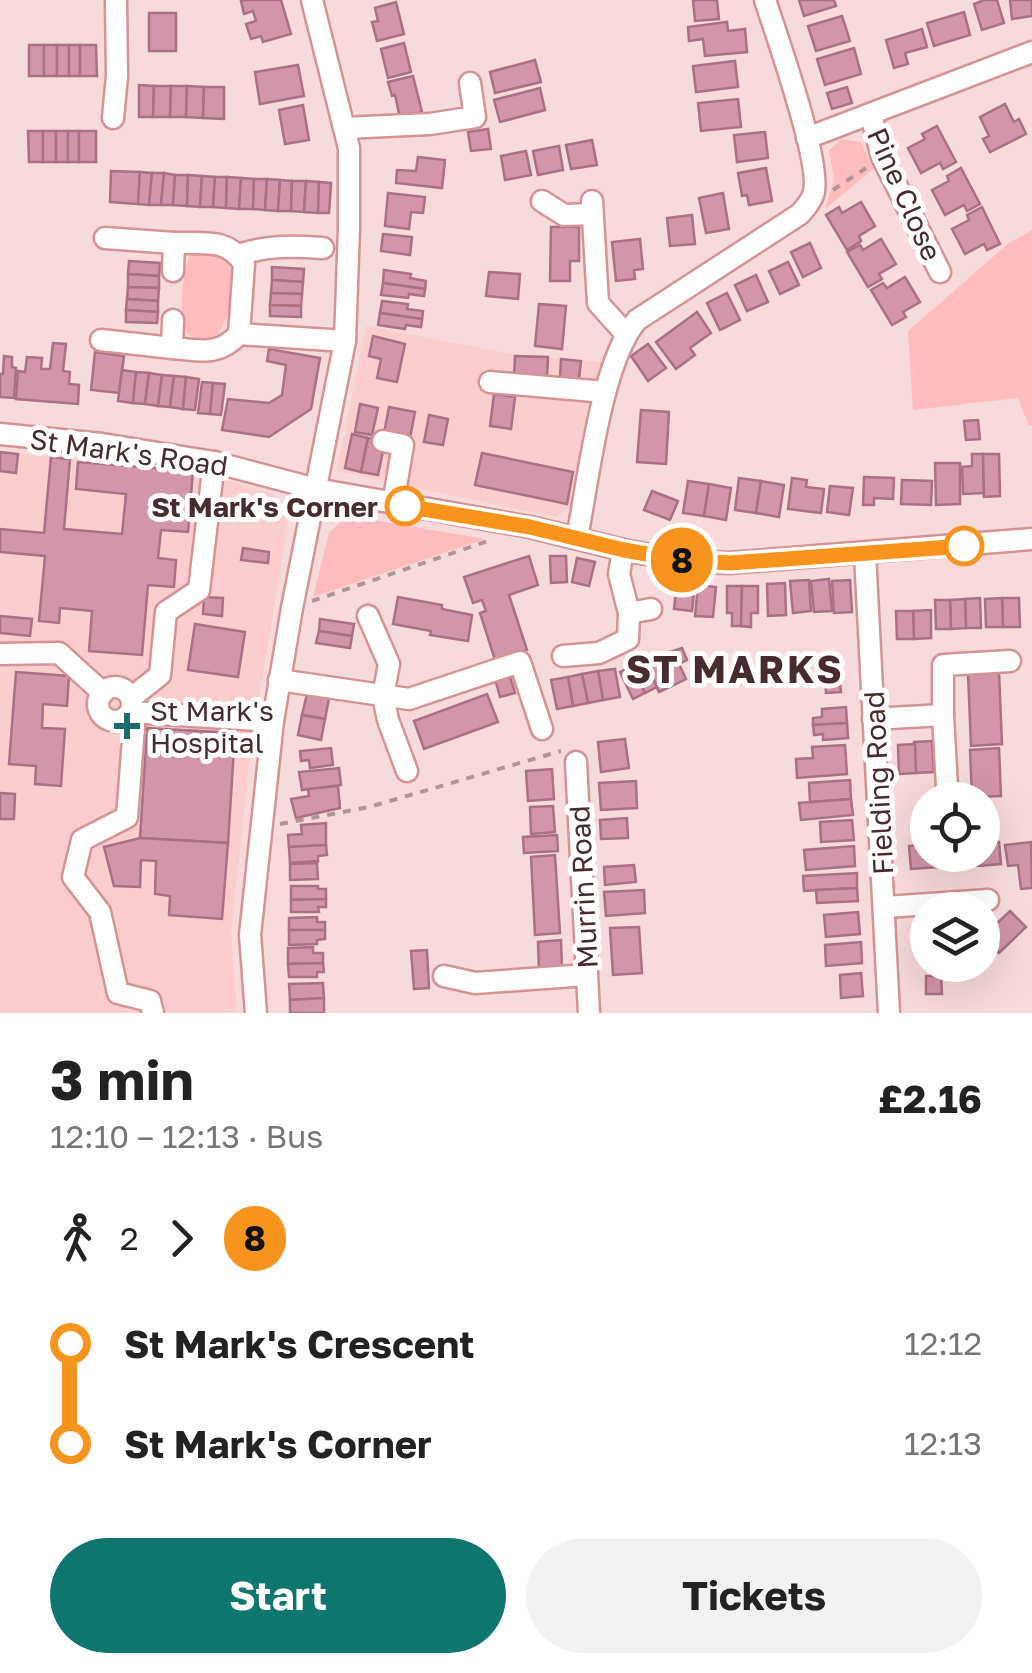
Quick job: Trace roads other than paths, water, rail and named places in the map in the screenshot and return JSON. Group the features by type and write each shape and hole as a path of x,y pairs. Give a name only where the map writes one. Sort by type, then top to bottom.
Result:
{"street":[{"path":"113,118 116,0"},
{"path":"256,1013 250,935 273,721 345,341 349,148 312,0"},
{"path":"577,538 605,392 625,333 637,320 800,214 814,194 814,168 807,138 766,0"},
{"path":"807,138 1032,52"},
{"path":"344,128 430,124 476,117 470,83"},
{"name":"Pine Close","path":"871,115 882,156 940,272"},
{"path":"542,200 564,215 592,207 598,303 625,333"},
{"path":"101,340 215,352 239,334 244,264 231,247 218,244 105,238"},
{"path":"173,270 174,243"},
{"path":"238,255 278,245 324,248"},
{"path":"172,348 173,320"},
{"path":"239,334 345,341"},
{"path":"490,382 605,392"},
{"name":"St Mark's Road","path":"0,434 102,444 214,462 316,489 530,527 680,560 730,563 1032,539"},
{"path":"382,442 402,445 393,504"},
{"path":"0,654 59,653 103,693 98,703 105,717 116,721 130,709 160,674 166,612 199,590 214,462"},
{"path":"564,656 600,652 628,640 629,613 619,574 624,550"},
{"name":"Fielding Road","path":"865,554 890,1013"},
{"path":"629,613 651,608"},
{"path":"368,616 388,664 383,696 407,771"},
{"path":"947,782 943,665 1010,661"},
{"path":"279,680 408,699 520,662 542,728"},
{"path":"130,709 273,721"},
{"path":"130,709 134,728 127,817 82,840 73,878 100,912 118,993 150,1000 153,1013"},
{"path":"874,719 943,715"},
{"name":"Murrin Road","path":"576,762 588,1013"},
{"path":"886,907 910,906"},
{"path":"444,976 475,983 587,975"}],"place":[{"name":"St Mark's Corner","path":"405,506"},
{"name":"St Mark's Hospital","path":"127,726"}],"district":[{"name":"ST MARKS","path":"735,668"}]}
